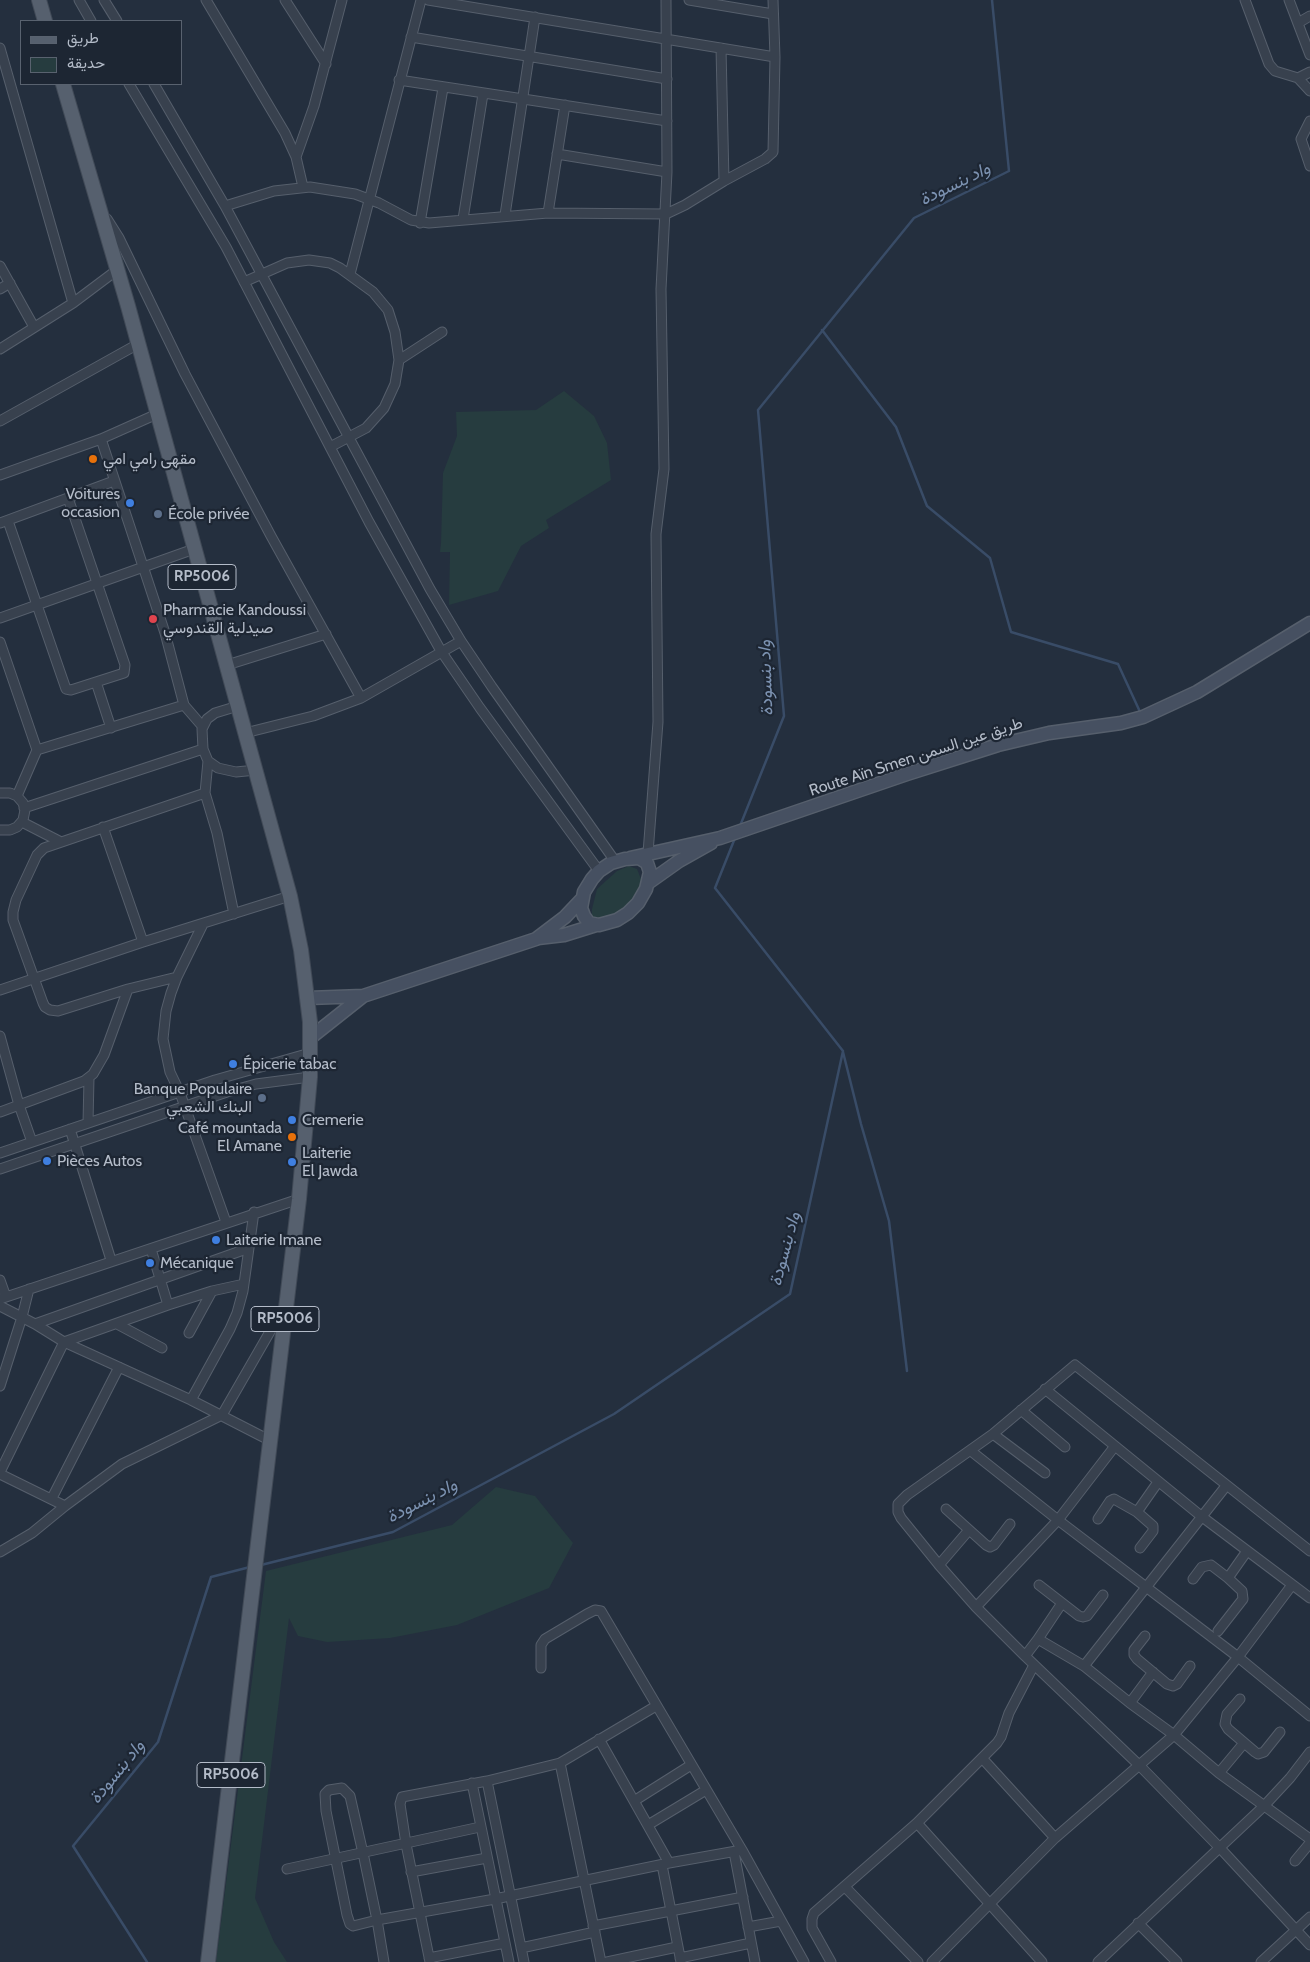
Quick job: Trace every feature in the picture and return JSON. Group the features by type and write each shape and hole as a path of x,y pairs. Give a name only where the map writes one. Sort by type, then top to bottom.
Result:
{"main road":[{"path":"39,0 45,20"},
{"name":"RP5006","path":"63,85 138,344 290,896 308,998 310,1077 299,1199 272,1441 208,1962"}],"street":[{"path":"79,0 90,20"},
{"path":"104,0 115,20"},
{"path":"206,0 285,133 296,158 303,188"},
{"path":"285,0 326,64"},
{"path":"296,158 326,64 342,0"},
{"path":"350,274 421,0"},
{"path":"428,0 775,57"},
{"path":"648,853 658,722 655,548 664,469 661,262 666,214 667,172 666,0"},
{"path":"689,0 711,2 773,14"},
{"path":"225,206 274,191 303,188 329,189 355,194 420,223 548,213 666,214 765,159 773,152 775,57 773,0"},
{"path":"1245,0 1266,59 1275,71 1298,78 1310,91"},
{"path":"1289,0 1310,55"},
{"path":"1298,23 1310,16"},
{"path":"505,216 536,17"},
{"path":"411,37 667,79"},
{"path":"0,48 73,303"},
{"path":"722,48 724,181"},
{"path":"1298,78 1310,72"},
{"path":"399,80 667,121"},
{"path":"130,85 193,190 244,282 330,447 441,652 599,871"},
{"path":"155,85 225,206 430,589 461,641 615,861"},
{"path":"420,223 444,88"},
{"path":"463,219 483,94"},
{"path":"548,213 565,105"},
{"path":"1310,121 1302,135 1302,141 1310,166"},
{"path":"557,154 667,172"},
{"path":"98,203 119,238 185,374 266,527 361,698"},
{"path":"244,282 287,263 309,260 330,263 350,274 373,292 388,310 395,332 400,360 396,384 384,408 366,428 330,447"},
{"path":"0,266 34,327"},
{"path":"0,349 73,303 117,270"},
{"path":"0,289 10,283"},
{"path":"400,360 442,332"},
{"path":"0,421 138,344"},
{"path":"0,476 100,439 157,414"},
{"path":"100,439 165,634 184,705 203,727"},
{"path":"68,498 126,668 124,673 71,690 66,689 38,605 4,522 68,498 114,481"},
{"path":"0,618 143,568 194,548"},
{"name":"Route Aïn Smen طريق عين السمن","path":"630,858 734,834 907,774 998,745 1049,733 1133,721 1175,704 1197,692 1310,623"},
{"path":"226,665 326,634"},
{"path":"245,733 313,716 361,698 461,641"},
{"path":"0,642 37,750 17,796"},
{"path":"96,682 111,728"},
{"path":"37,750 184,705"},
{"path":"234,914 217,833 205,793 208,762 203,749 203,727 207,719 215,713 238,706"},
{"path":"24,808 203,749"},
{"path":"208,762 218,768 230,771 256,770"},
{"path":"0,792 17,796 24,808 25,815 22,822 14,829 0,830"},
{"path":"177,976 54,1011 45,1007 13,920 13,908 39,852 49,845 205,793"},
{"path":"22,822 61,842"},
{"path":"103,827 143,942"},
{"name":"Route Aïn Smen طريق عين السمن","path":"648,883 679,861 720,838"},
{"path":"308,998 363,996 536,938 564,935 613,922 628,913 641,899 648,883 650,872 647,863 639,858 615,861 599,871 589,883 581,908 589,923 596,925"},
{"path":"0,990 143,942 290,896"},
{"path":"536,938 556,925 583,898"},
{"path":"203,924 177,976 166,1011 163,1039 170,1072 180,1093 226,1222"},
{"path":"0,1112 89,1078 104,1055 128,989"},
{"path":"310,1038 363,996"},
{"path":"0,1036 3,1058 32,1142"},
{"path":"0,1153 248,1070 310,1053"},
{"path":"0,1170 256,1084 310,1077"},
{"path":"88,1123 89,1078"},
{"path":"70,1129 111,1260"},
{"path":"0,1280 3,1298 254,1212 299,1199"},
{"path":"191,1400 230,1330 241,1301 254,1212"},
{"path":"151,1248 168,1305"},
{"path":"35,1324 249,1248"},
{"path":"65,1506 0,1473 64,1342 168,1305 212,1291 244,1284"},
{"path":"0,1386 29,1289"},
{"path":"189,1333 212,1291"},
{"path":"0,1552 32,1533 122,1464 222,1415 287,1303"},
{"path":"0,1306 64,1342 191,1400 272,1441"},
{"path":"117,1324 162,1348"},
{"path":"1310,1551 1075,1364 993,1434 898,1503 898,1512 901,1518 976,1607 1140,1766 1220,1848 1310,1946"},
{"path":"52,1498 119,1367"},
{"path":"1046,1390 1201,1516 1310,1598"},
{"path":"1021,1410 1065,1447"},
{"path":"993,1434 1046,1473"},
{"path":"976,1607 1058,1520 1115,1446"},
{"path":"971,1450 1146,1589 1238,1657 1310,1716"},
{"path":"1137,1512 1158,1482"},
{"path":"1084,1666 1226,1486"},
{"path":"1098,1519 1110,1501 1114,1499 1137,1512 1153,1526 1153,1531 1140,1548"},
{"path":"946,1509 986,1546 990,1547 994,1545 1010,1524"},
{"path":"939,1565 969,1530"},
{"path":"1228,1578 1247,1551"},
{"path":"1193,1578 1207,1564 1228,1578 1242,1591 1243,1599 1218,1631"},
{"path":"1039,1585 1078,1616 1083,1617 1087,1616 1103,1595"},
{"path":"932,1962 1055,1838 1174,1735 1238,1657 1292,1585"},
{"path":"1025,1656 1062,1603"},
{"path":"541,1668 540,1649 545,1639 587,1614 598,1610 602,1611 706,1790 738,1851 804,1962"},
{"path":"1145,1636 1134,1650 1134,1655 1167,1684 1172,1686 1177,1684 1190,1666"},
{"path":"1038,1639 1084,1666 1219,1772 1310,1839"},
{"path":"831,1962 813,1931 812,1917 820,1907 917,1823 1002,1737 1008,1714 1034,1665"},
{"path":"1130,1703 1153,1672"},
{"path":"1240,1699 1227,1714 1225,1724 1244,1743 1261,1754 1280,1732"},
{"path":"505,1943 429,1960 406,1844 400,1804 402,1797 486,1781 560,1763 656,1706"},
{"path":"599,1740 648,1825 666,1864 670,1911 680,1960 751,1943"},
{"path":"1219,1772 1244,1743"},
{"path":"1098,1962 1264,1806 1310,1752"},
{"path":"982,1758 1055,1838"},
{"path":"560,1763 601,1962"},
{"path":"634,1801 691,1765"},
{"path":"486,1781 524,1962"},
{"path":"472,1783 509,1962"},
{"path":"384,1962 377,1920 350,1796 345,1789 338,1788 327,1791 325,1798 336,1858 350,1924 354,1926 377,1920 495,1899 738,1851"},
{"path":"648,1825 706,1790"},
{"path":"917,1823 1042,1962"},
{"path":"287,1869 480,1827"},
{"path":"1295,1861 1310,1843"},
{"path":"738,1851 743,1897 755,1962"},
{"path":"411,1872 486,1858"},
{"path":"845,1887 918,1962"},
{"path":"521,1948 670,1911 743,1897"},
{"path":"1261,1962 1310,1917"},
{"path":"748,1927 781,1921"},
{"path":"1138,1923 1177,1962"},
{"path":"606,1962 677,1947"}],"green space":[{"path":"564,391 594,416 607,443 611,480 546,520 549,528 521,546 498,591 449,605 450,552 440,552 443,473 457,436 456,412 536,410"},
{"path":"629,866 637,869 641,879 642,891 622,916 595,920 592,915 592,909 597,889 617,871"},
{"path":"496,1487 535,1496 573,1543 549,1588 457,1625 390,1638 327,1642 298,1636 289,1618 255,1898 274,1942 287,1962 216,1962 266,1571 452,1525"}],"waterway":[{"name":"واد بنسودة","path":"740,826 784,716 758,410 914,218 1009,171 992,0"},
{"name":"واد بنسودة","path":"822,330 896,427 927,506 990,558 1011,632 1118,664 1141,714"},
{"name":"واد بنسودة","path":"261,1565 393,1532 614,1414 790,1294 843,1051 715,888 735,838"},
{"name":"واد بنسودة","path":"843,1052 861,1124 889,1221 907,1371"},
{"name":"واد بنسودة","path":"147,1962 73,1846 158,1742 211,1577 250,1567"}],"place":[{"name":"مقهى رامي امي","path":"93,459"},
{"name":"Voitures occasion","path":"130,503"},
{"name":"École privée","path":"158,514"},
{"name":"Pharmacie Kandoussi صيدلية القندوسي","path":"153,619"},
{"name":"Épicerie tabac","path":"233,1064"},
{"name":"Banque Populaire البنك الشعبي","path":"262,1098"},
{"name":"Cremerie","path":"292,1120"},
{"name":"Café mountada El Amane","path":"292,1137"},
{"name":"Pièces Autos","path":"47,1161"},
{"name":"Laiterie El Jawda","path":"292,1162"},
{"name":"Laiterie Imane","path":"216,1240"},
{"name":"Mécanique","path":"150,1263"}]}
